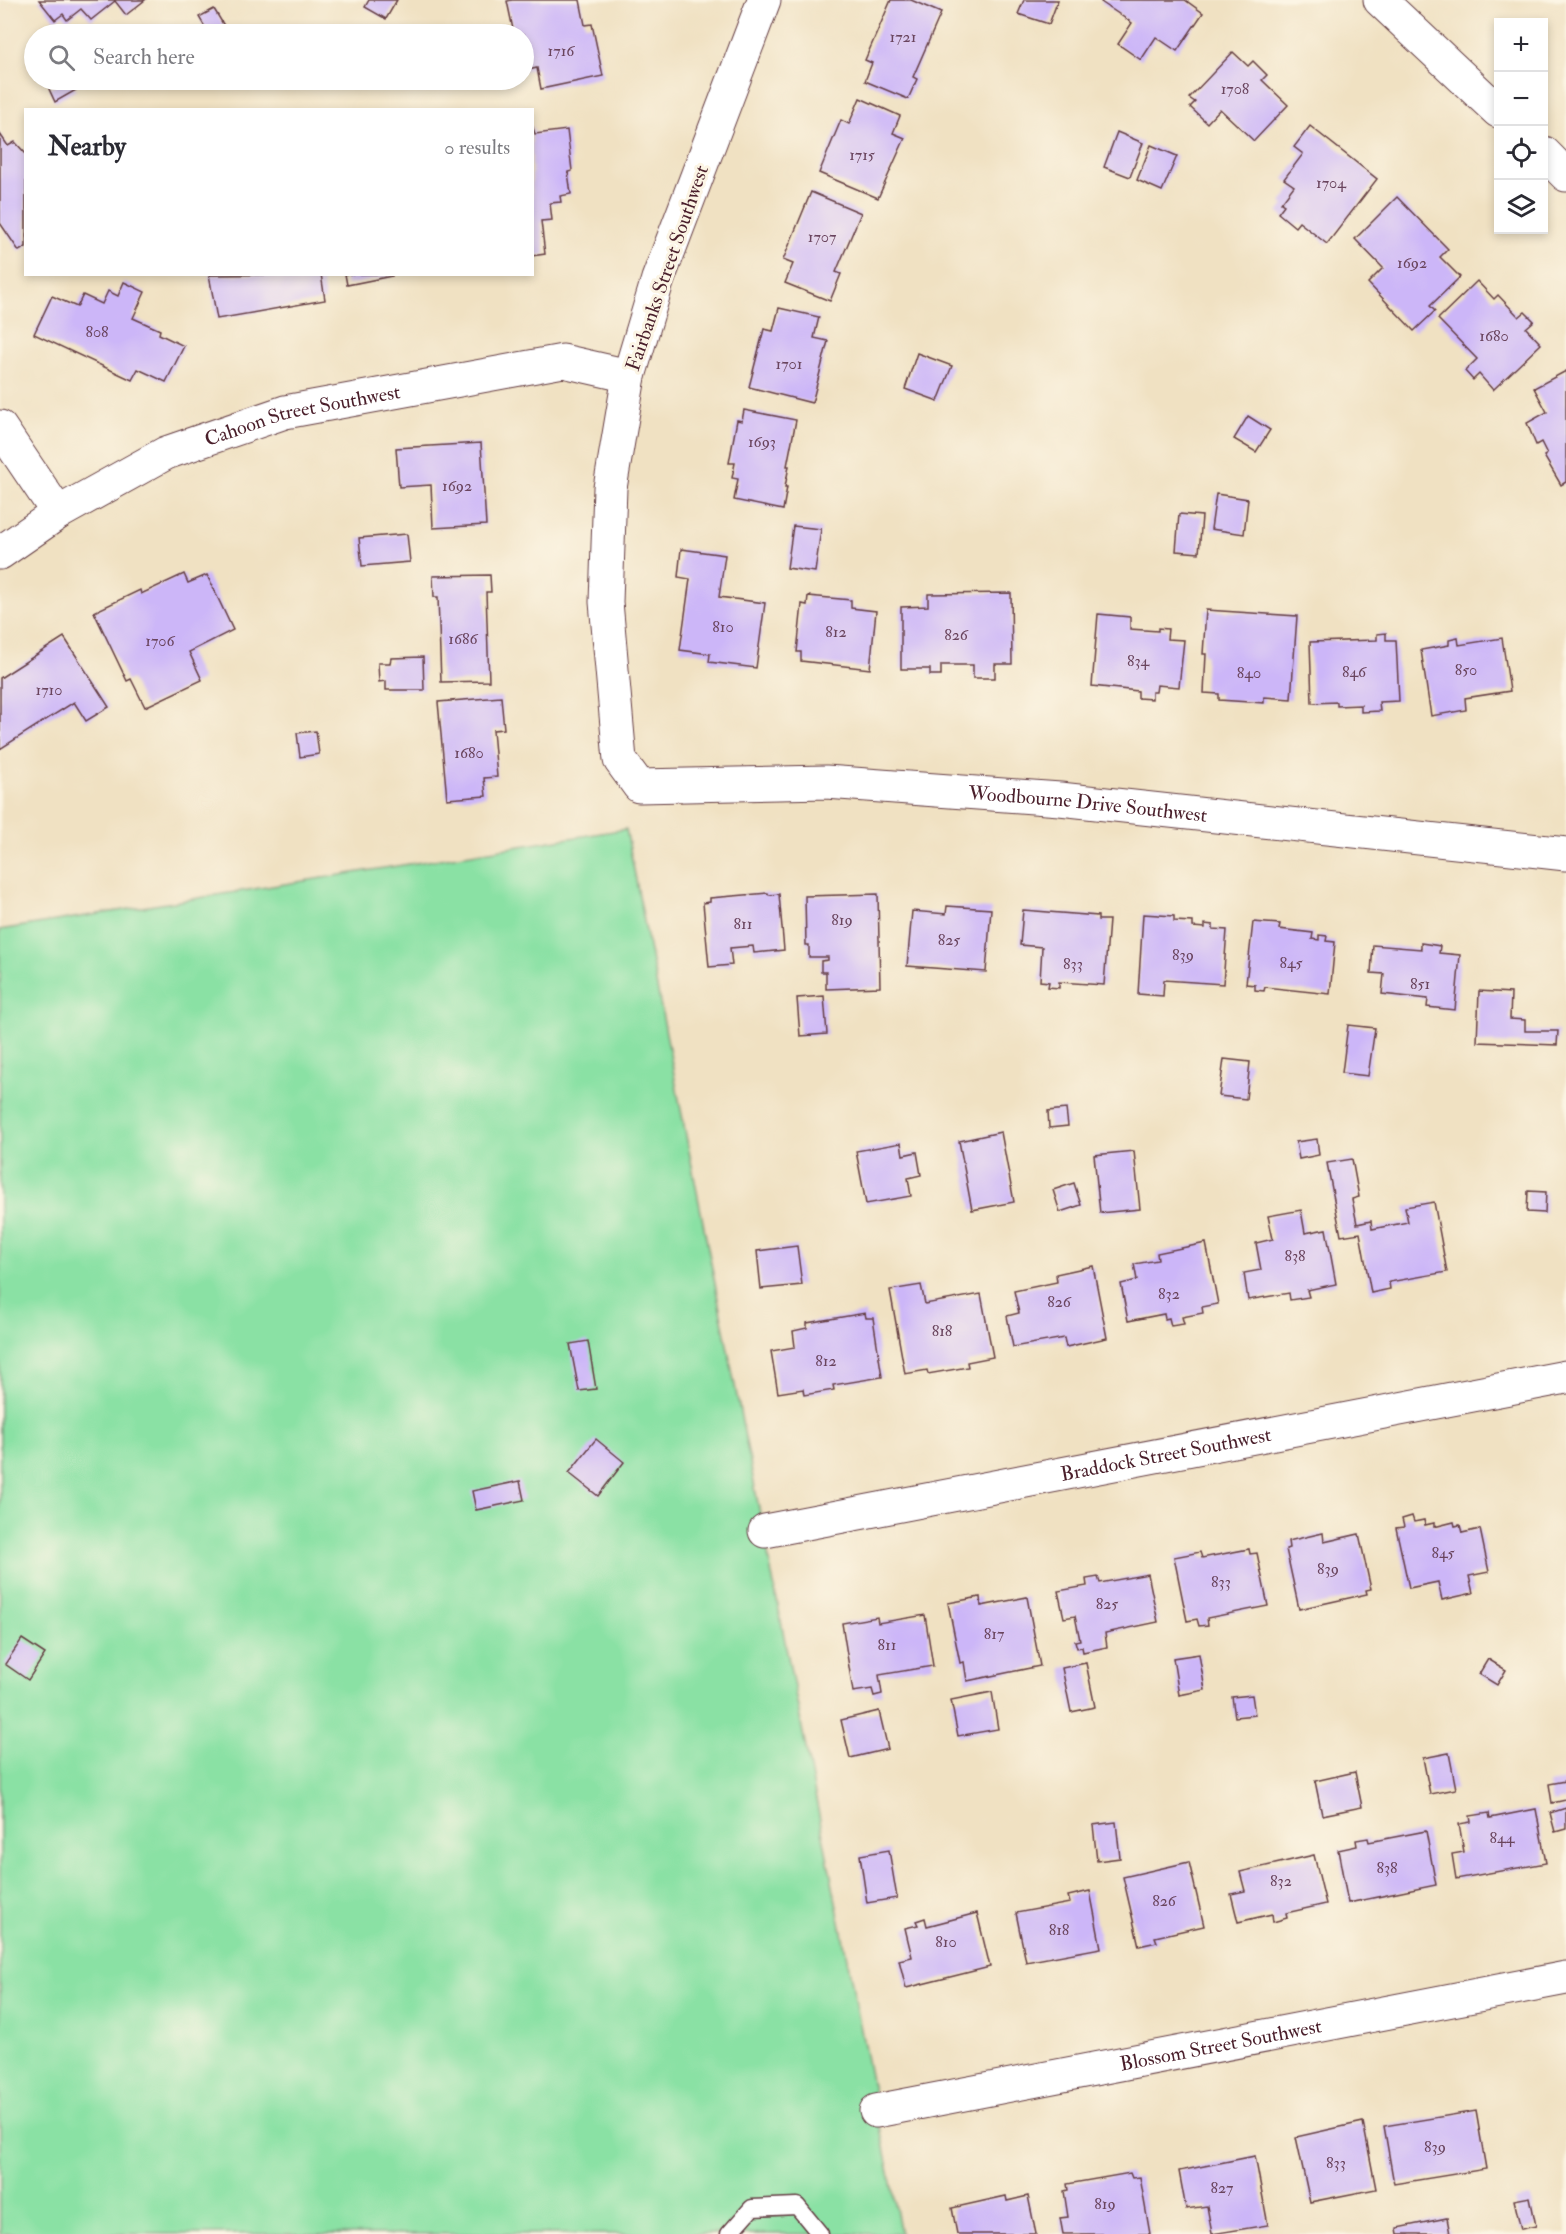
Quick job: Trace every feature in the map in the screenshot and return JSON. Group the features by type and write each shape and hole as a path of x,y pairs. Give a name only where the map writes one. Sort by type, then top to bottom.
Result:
{"street":[{"name":"Fairbanks Street Southwest","path":"620,760 606,603 610,488 629,376 658,279 764,0"},
{"path":"1380,0 1494,107"},
{"path":"1548,157 1566,175"},
{"name":"Cahoon Street Southwest","path":"0,553 58,513 166,453 285,412 563,361 629,376"},
{"path":"0,428 58,513"},
{"name":"Woodbourne Drive Southwest","path":"620,760 639,786 826,782 1060,799 1566,854"},
{"name":"Braddock Street Southwest","path":"765,1531 1566,1377"},
{"name":"Blossom Street Southwest","path":"876,2111 1566,1978"}],"lane":[{"path":"729,2234 752,2208 797,2206 820,2234"}],"green space":[{"path":"626,829 901,2234 0,2234 0,930"}],"building":[{"path":"39,0 145,0 126,15 115,1 91,20 81,9 67,20 63,14 55,20"},
{"path":"369,0 397,0 386,19 365,7"},
{"path":"580,0 585,25 592,24 603,76 541,89 537,68 534,69 534,24 512,24 507,1"},
{"path":"891,0 911,0 941,13 913,77 917,79 908,99 865,81 872,63 865,60"},
{"path":"1024,0 1058,0 1049,24 1018,14"},
{"path":"1103,0 1185,0 1203,13 1177,51 1156,37 1141,60 1118,44 1132,23 1101,2"},
{"path":"214,9 223,24 203,24 199,17"},
{"path":"1233,52 1248,66 1253,61 1267,75 1262,80 1288,105 1254,141 1220,109 1207,123 1190,107 1195,102 1189,98"},
{"path":"49,90 76,90 55,102"},
{"path":"860,98 900,116 893,133 905,138 878,198 819,173 841,120 849,124"},
{"path":"1310,126 1377,179 1327,244 1299,222 1295,227 1278,213 1284,205 1281,203 1294,186 1284,179 1303,154 1294,147"},
{"path":"567,130 572,171 568,172 571,194 560,196 561,202 550,203 552,220 541,221 545,254 534,256 534,131 535,134"},
{"path":"1117,132 1143,143 1130,177 1104,167"},
{"path":"0,134 8,146 15,142 24,152 24,248 19,251 0,223"},
{"path":"1151,145 1177,156 1162,191 1137,180"},
{"path":"811,192 861,213 836,272 841,274 830,301 785,283 793,264 783,260"},
{"path":"1397,197 1448,249 1440,257 1460,277 1430,306 1435,311 1414,331 1368,283 1383,268 1355,239"},
{"path":"209,276 321,276 325,300 217,319"},
{"path":"345,276 392,276 347,285"},
{"path":"1477,281 1494,299 1498,295 1519,317 1525,312 1534,321 1526,328 1541,344 1493,390 1479,374 1473,380 1465,371 1477,359 1438,319"},
{"path":"124,282 145,292 133,318 160,330 159,334 184,346 166,382 138,369 132,380 34,334 52,296 77,307 83,295 102,304 108,291 118,296"},
{"path":"779,308 819,317 814,338 828,341 812,403 749,387 764,329 773,331"},
{"path":"917,353 952,366 938,401 905,389"},
{"path":"1566,371 1566,482 1561,485 1544,456 1547,454 1541,442 1536,445 1527,423 1547,412 1534,388"},
{"path":"744,410 796,420 787,466 789,466 783,510 734,500 738,479 732,478 735,463 729,463 737,420 742,421"},
{"path":"1248,416 1270,430 1256,452 1234,439"},
{"path":"481,443 486,525 433,528 431,485 399,487 396,448"},
{"path":"1216,494 1248,499 1244,534 1211,529"},
{"path":"1179,514 1202,516 1199,553 1176,551"},
{"path":"793,526 821,529 815,572 787,568"},
{"path":"407,534 410,562 362,566 359,538"},
{"path":"681,549 725,555 719,597 765,603 756,668 709,662 710,654 680,650 690,579 678,577"},
{"path":"184,574 188,583 207,575 233,630 189,652 202,680 145,707 131,679 127,681 94,612 140,590 141,594"},
{"path":"490,575 491,592 486,592 489,681 441,682 438,597 434,597 433,576"},
{"path":"1011,593 1012,664 995,664 995,678 973,678 973,665 941,665 941,675 930,675 930,669 901,669 901,607 928,606 928,594"},
{"path":"808,596 851,600 851,608 876,611 870,669 801,661 801,652 797,652 802,604 807,605"},
{"path":"1206,610 1297,616 1291,699 1264,697 1264,703 1219,700 1219,694 1204,693 1206,654 1203,654"},
{"path":"1098,614 1130,617 1130,629 1158,631 1158,628 1168,629 1167,639 1184,640 1179,687 1157,685 1156,692 1152,692 1152,699 1138,698 1138,691 1092,686"},
{"path":"1386,633 1386,640 1396,640 1399,701 1379,702 1380,711 1361,712 1361,705 1337,706 1337,702 1312,703 1310,642 1377,640 1377,634"},
{"path":"64,637 109,707 86,721 74,702 0,749 0,678"},
{"path":"1458,638 1459,645 1502,638 1510,691 1465,698 1466,710 1431,716 1421,650 1449,645 1449,640"},
{"path":"423,657 424,690 386,690 386,681 379,682 378,663 390,663 391,658"},
{"path":"501,697 504,729 493,730 497,777 484,778 486,796 447,799 438,702"},
{"path":"316,731 319,754 300,757 297,733"},
{"path":"768,893 769,895 779,894 784,950 754,953 753,946 730,948 732,965 709,967 703,903 710,902 710,898"},
{"path":"878,894 880,987 826,989 826,972 821,972 821,961 828,960 828,957 809,957 809,945 806,945 805,896"},
{"path":"947,906 991,909 986,972 907,966 912,911 946,914"},
{"path":"1023,910 1098,916 1098,920 1109,920 1104,985 1059,982 1059,988 1048,987 1049,982 1040,981 1042,947 1020,945"},
{"path":"1143,914 1174,916 1174,921 1193,922 1193,927 1205,928 1205,924 1213,925 1213,929 1227,930 1223,984 1164,980 1163,996 1138,994"},
{"path":"1253,922 1280,924 1279,929 1313,933 1312,939 1319,940 1319,935 1327,936 1326,941 1335,942 1330,994 1265,987 1264,991 1255,990 1255,985 1246,984"},
{"path":"1421,943 1440,946 1439,953 1460,955 1455,1010 1427,1007 1428,999 1382,994 1384,974 1371,973 1373,945 1421,949"},
{"path":"1479,991 1511,993 1510,1019 1525,1020 1525,1031 1558,1031 1557,1045 1477,1042"},
{"path":"824,996 827,1034 800,1036 797,998"},
{"path":"1348,1025 1375,1028 1368,1076 1342,1073"},
{"path":"1224,1059 1250,1062 1246,1099 1219,1096"},
{"path":"1066,1109 1068,1126 1049,1128 1048,1111"},
{"path":"1001,1132 1014,1202 972,1210 959,1141"},
{"path":"1317,1139 1319,1155 1299,1159 1296,1142"},
{"path":"901,1143 903,1155 917,1152 921,1175 908,1178 911,1196 866,1204 856,1151"},
{"path":"1134,1151 1140,1209 1100,1213 1094,1155"},
{"path":"1352,1159 1359,1197 1352,1199 1357,1224 1371,1221 1372,1229 1408,1222 1405,1207 1434,1202 1447,1272 1389,1282 1390,1289 1371,1293 1360,1233 1341,1236 1327,1163"},
{"path":"1074,1183 1081,1205 1060,1212 1053,1190"},
{"path":"1528,1191 1546,1192 1545,1213 1527,1212"},
{"path":"1301,1210 1305,1233 1326,1229 1336,1284 1307,1290 1309,1297 1290,1300 1289,1293 1248,1300 1244,1273 1261,1270 1256,1243 1273,1239 1268,1216"},
{"path":"1206,1243 1218,1304 1202,1307 1203,1313 1182,1317 1184,1324 1171,1326 1169,1318 1165,1319 1164,1314 1128,1321 1121,1284 1137,1280 1134,1264 1158,1260 1157,1253"},
{"path":"797,1246 802,1285 761,1289 757,1251"},
{"path":"1093,1266 1107,1338 1066,1347 1064,1338 1013,1347 1007,1316 1019,1313 1014,1291 1057,1282 1056,1274"},
{"path":"921,1285 925,1304 981,1294 993,1357 967,1362 968,1367 928,1374 927,1370 905,1374 890,1290"},
{"path":"865,1313 866,1318 873,1318 882,1377 833,1385 834,1390 804,1395 803,1389 778,1393 771,1351 795,1347 793,1331 807,1328 807,1323"},
{"path":"588,1341 596,1389 579,1391 570,1344"},
{"path":"596,1439 624,1462 598,1496 569,1473"},
{"path":"520,1481 524,1500 476,1510 472,1491"},
{"path":"1412,1516 1414,1522 1424,1520 1425,1525 1434,1523 1434,1527 1454,1522 1455,1526 1460,1525 1462,1533 1480,1529 1489,1572 1469,1576 1473,1593 1442,1600 1438,1582 1409,1588 1396,1528 1404,1527 1402,1519"},
{"path":"1323,1533 1324,1542 1359,1534 1371,1589 1366,1590 1367,1594 1299,1609 1286,1549 1289,1548 1288,1541"},
{"path":"1249,1549 1250,1554 1257,1553 1268,1606 1207,1618 1208,1625 1199,1626 1197,1619 1187,1621 1174,1557 1200,1552 1202,1558"},
{"path":"1148,1574 1158,1622 1105,1633 1107,1647 1083,1652 1082,1647 1077,1648 1075,1641 1080,1640 1075,1616 1064,1618 1058,1591 1087,1586 1086,1579 1098,1577 1100,1583"},
{"path":"980,1597 981,1606 1027,1597 1040,1666 967,1681 964,1662 960,1663 948,1603"},
{"path":"925,1615 933,1666 879,1675 882,1694 874,1696 872,1689 853,1692 842,1623 877,1617 878,1623"},
{"path":"22,1639 45,1654 28,1680 5,1664"},
{"path":"1199,1654 1205,1690 1179,1695 1173,1658"},
{"path":"1488,1659 1506,1670 1497,1685 1479,1674"},
{"path":"1086,1663 1095,1707 1071,1712 1062,1668"},
{"path":"992,1692 998,1729 958,1736 951,1700"},
{"path":"1252,1695 1255,1715 1235,1717 1232,1697"},
{"path":"879,1711 888,1749 850,1758 841,1720"},
{"path":"1449,1753 1456,1789 1430,1794 1423,1758"},
{"path":"1355,1772 1362,1807 1322,1815 1315,1781"},
{"path":"1566,1781 1566,1800 1552,1803 1549,1784"},
{"path":"1566,1808 1566,1829 1555,1832 1550,1813"},
{"path":"1536,1809 1546,1863 1456,1879 1452,1854 1464,1852 1459,1824 1471,1822 1470,1816 1489,1813 1490,1818"},
{"path":"1116,1822 1120,1858 1097,1861 1093,1825"},
{"path":"1426,1831 1436,1885 1348,1903 1338,1850 1357,1846 1356,1840 1368,1838 1369,1842"},
{"path":"889,1850 897,1898 867,1903 860,1855"},
{"path":"1314,1855 1326,1904 1286,1913 1287,1918 1273,1922 1272,1914 1238,1922 1231,1894 1245,1891 1240,1872"},
{"path":"1189,1862 1204,1926 1155,1937 1157,1942 1139,1946 1123,1877"},
{"path":"1090,1891 1101,1948 1026,1962 1016,1913 1070,1903 1068,1896"},
{"path":"977,1913 990,1967 906,1988 899,1960 912,1957 905,1928 918,1925 916,1921 925,1918 927,1926"},
{"path":"1476,2111 1486,2169 1394,2184 1384,2126"},
{"path":"1363,2122 1376,2189 1310,2202 1296,2137"},
{"path":"1255,2156 1268,2225 1212,2234 1207,2206 1186,2209 1179,2171"},
{"path":"1130,2173 1132,2178 1140,2177 1150,2234 1063,2234 1060,2218 1068,2217 1064,2191 1068,2190 1067,2184"},
{"path":"1006,2196 1007,2201 1028,2196 1036,2234 957,2234 952,2208"},
{"path":"1530,2197 1536,2226 1521,2229 1514,2200"},
{"path":"1447,2218 1450,2234 1398,2234 1397,2228"}]}
